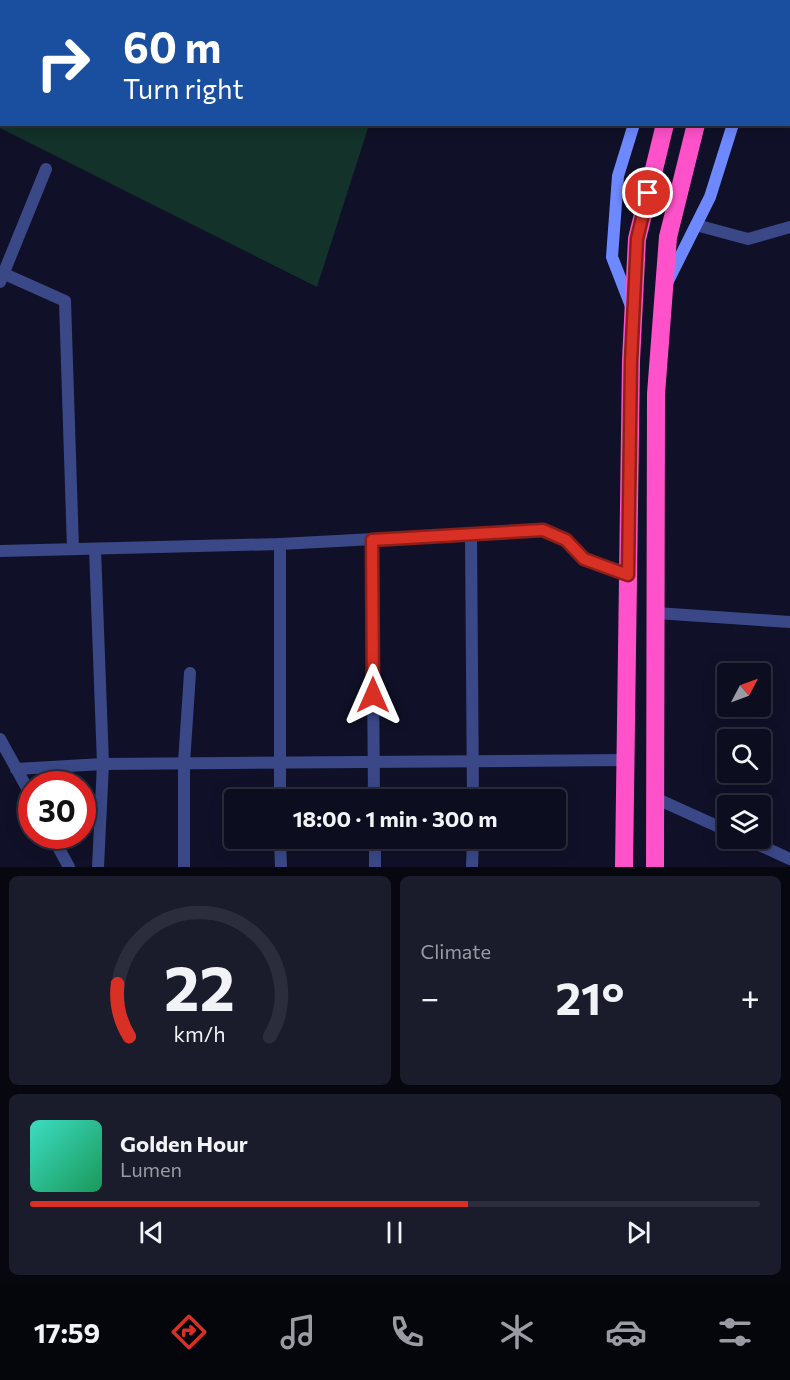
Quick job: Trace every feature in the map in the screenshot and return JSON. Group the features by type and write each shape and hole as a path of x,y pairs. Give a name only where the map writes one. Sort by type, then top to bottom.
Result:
{"highway":[{"path":"624,867 633,313 637,239 665,126"},
{"path":"655,867 656,394 668,237 696,126"}],"street":[{"path":"633,126 618,176 612,257 633,313"},
{"path":"664,290 710,197 732,126"},
{"path":"46,169 1,276 65,301 73,549"},
{"path":"696,225 748,239 790,227"},
{"path":"0,551 280,544 543,530 566,540 584,559 628,575"},
{"path":"471,534 473,789"},
{"path":"372,540 374,789"},
{"path":"280,544 280,789"},
{"path":"95,549 103,764 98,867"},
{"path":"656,613 790,622"},
{"path":"184,867 184,763 190,673"},
{"path":"0,739 18,772"},
{"path":"16,769 103,764 625,760"},
{"path":"656,798 717,826"},
{"path":"59,849 69,867"},
{"path":"280,849 281,867"},
{"path":"375,849 375,867"},
{"path":"472,849 472,867"},
{"path":"768,849 790,859"}],"green space":[{"path":"0,126 369,126 317,287"}],"route":[{"path":"373,695 372,540 543,530 566,540 584,559 628,575 631,362 637,239 648,193"}]}
